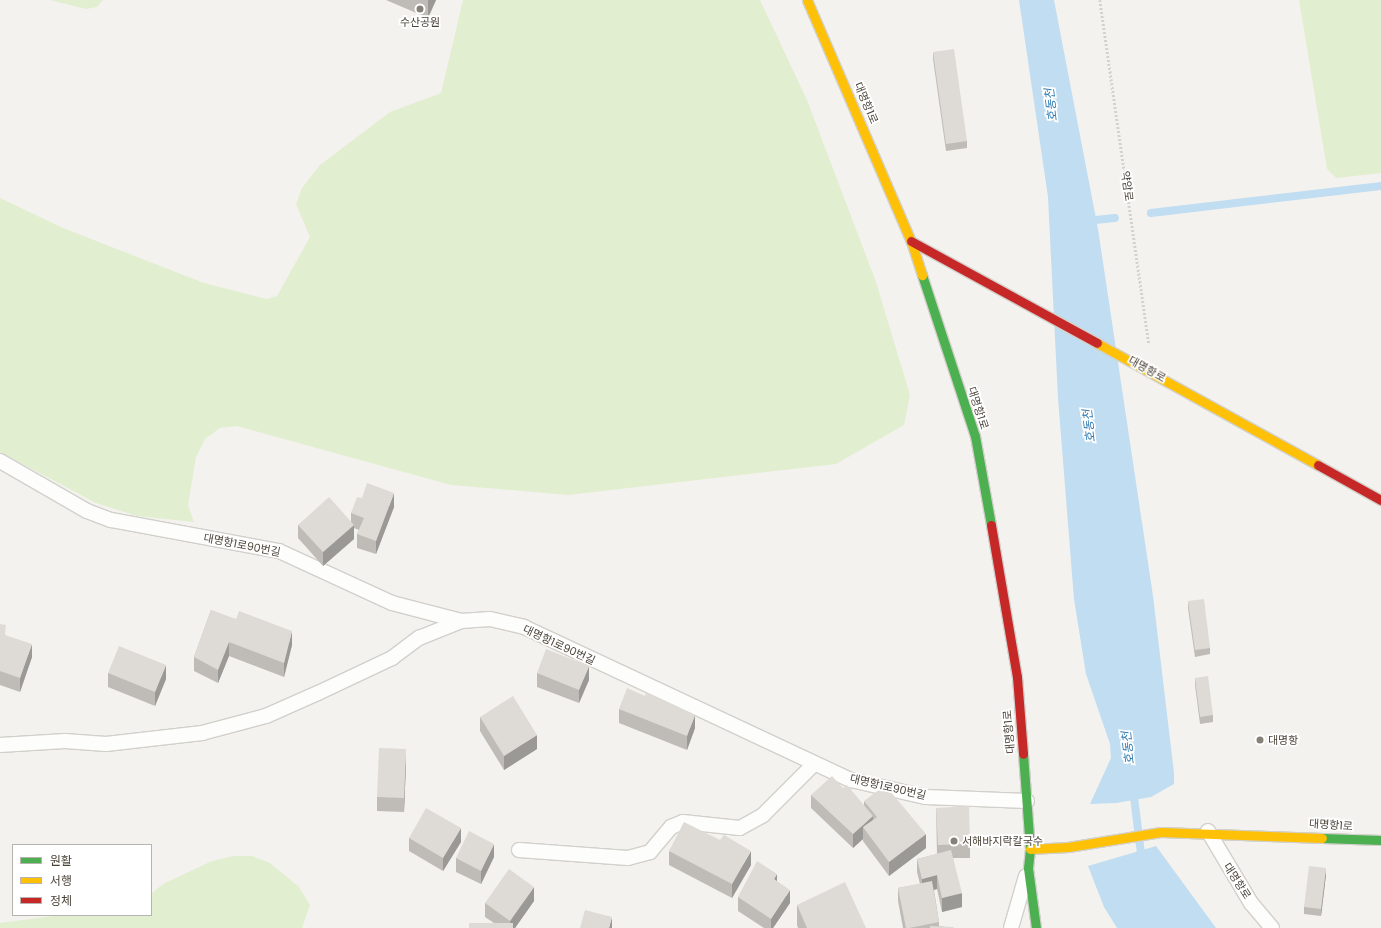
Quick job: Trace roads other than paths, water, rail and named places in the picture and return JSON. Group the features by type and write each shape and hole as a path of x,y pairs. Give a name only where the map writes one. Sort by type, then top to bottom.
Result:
{"street":[{"name":"대명항1로","path":"807,0 911,241 975,436 1017,678 1030,849 1028,868 1036,928"},
{"name":"대명항로","path":"911,241 1141,365 1381,500"},
{"name":"대명항1로","path":"1030,849 1068,847 1161,832 1208,831 1381,840"}],"lane":[{"name":"대명항1로90번길","path":"0,461 87,511 111,520 279,551 392,603 461,621 490,619 524,627 851,780 926,797 1027,801"},
{"path":"0,745 65,741 106,744 209,731 266,716 392,658 419,638 461,621"},
{"path":"519,850 628,858 650,852 670,827 683,822 740,828 762,815 814,764"},
{"name":"대명항로","path":"1208,831 1251,903 1272,928"},
{"path":"1011,928 1028,868"}],"water":[{"path":"1019,0 1054,0 1098,229 1153,596 1174,773 1174,784 1151,797 1116,803 1090,804 1111,758 1110,744 1086,674 1074,599 1058,398 1048,197"},
{"path":"1156,846 1216,928 1117,928 1104,907 1088,866"}],"waterway":[{"path":"1151,213 1381,186"},
{"path":"1086,221 1115,218"},
{"name":"호동천","path":"1133,789 1141,853"}],"place":[{"name":"수산공원","path":"420,9"},
{"name":"대명항","path":"1260,740"},
{"name":"서해바지락칼국수","path":"954,841"}]}
